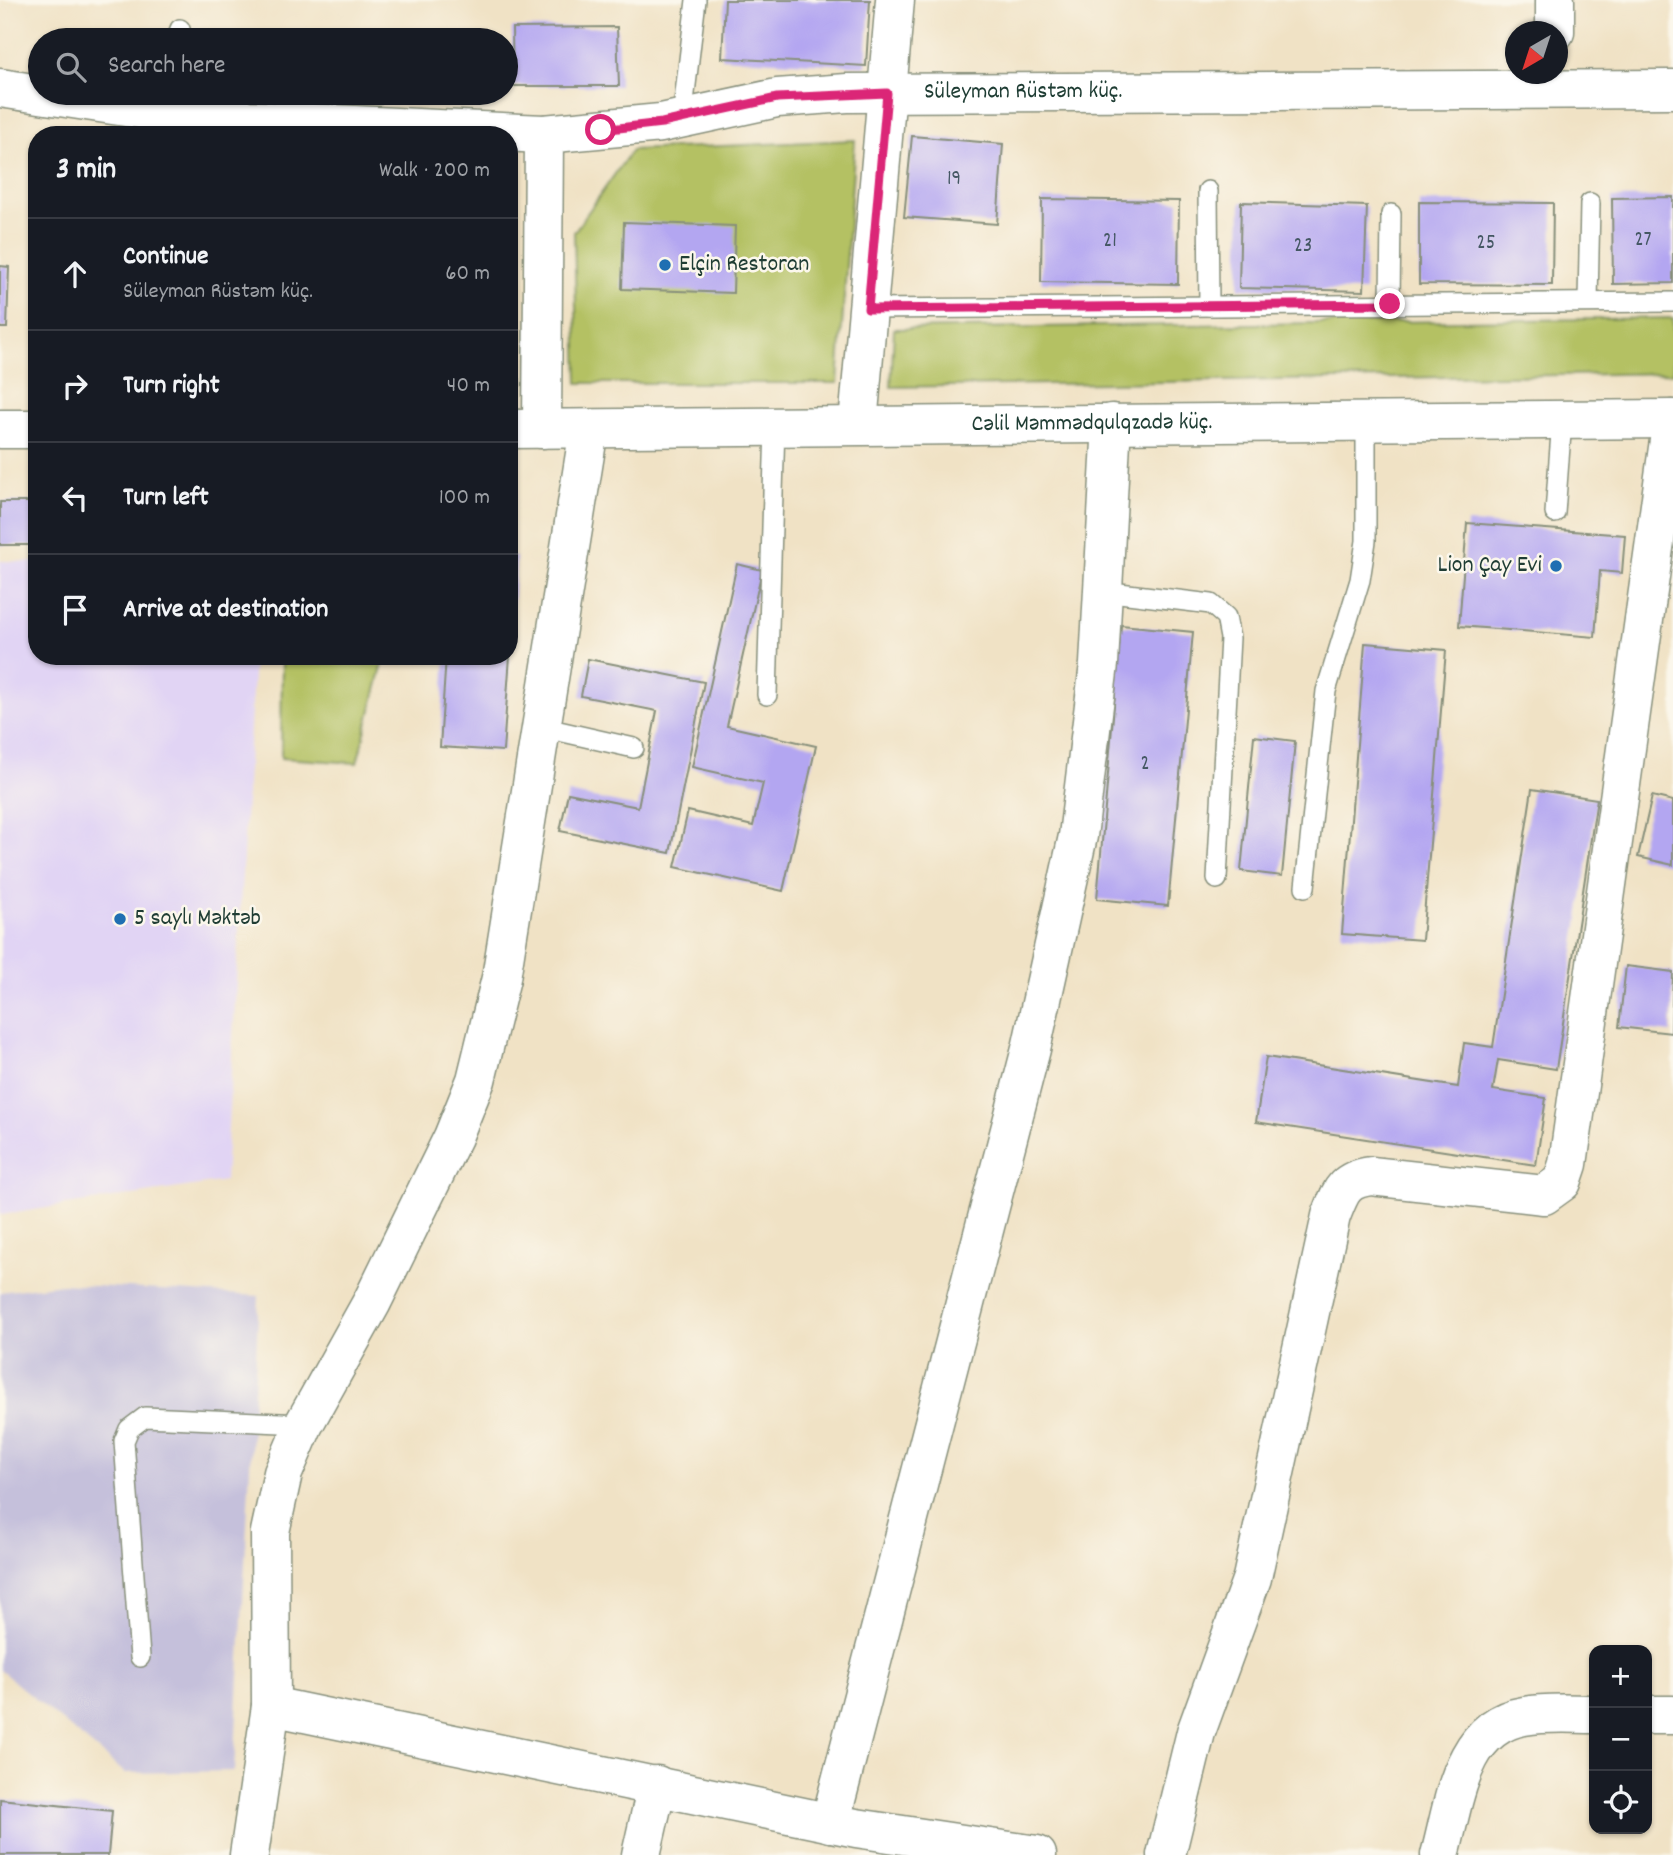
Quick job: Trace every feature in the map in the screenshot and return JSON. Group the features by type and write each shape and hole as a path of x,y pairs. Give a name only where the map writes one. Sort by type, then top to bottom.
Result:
{"street":[{"path":"858,424 895,0"},
{"path":"1555,0 1555,21"},
{"name":"Süleyman Rüstəm küç.","path":"518,133 601,130 682,119 777,98 887,93 1505,83"},
{"name":"Süleyman Rüstəm küç.","path":"1568,83 1673,89"},
{"name":"Süleyman Rüstəm küç.","path":"0,88 28,91"},
{"name":"Süleyman Rüstəm küç.","path":"171,105 249,120 375,126"},
{"path":"526,429 544,134"},
{"path":"1166,1855 1196,1732 1252,1578 1331,1216 1340,1192 1353,1179 1371,1176 1544,1195 1562,1182 1572,1136 1673,419"},
{"name":"Cəlil Məmmədqulqzadə küç.","path":"526,429 858,424 1673,419"},
{"path":"830,1823 1037,1023 1078,836 1098,677 1112,422"},
{"path":"0,429 28,429"},
{"path":"249,1855 271,1706 270,1531 283,1473 304,1424 372,1302 453,1137 476,1080 501,978 589,429"},
{"path":"271,1706 830,1823 1037,1855"},
{"path":"1440,1855 1465,1766 1479,1739 1497,1726 1521,1716 1589,1714"},
{"path":"1652,1715 1673,1715"},
{"path":"641,1855 657,1785"}],"lane":[{"path":"682,119 696,0"},
{"path":"1208,191 1209,306"},
{"path":"1588,302 1590,203"},
{"path":"1390,304 1391,215"},
{"path":"868,309 1673,302"},
{"path":"1555,513 1562,420"},
{"path":"1306,887 1326,691 1360,580 1366,541 1366,421"},
{"path":"767,695 775,426"},
{"path":"1103,591 1211,604 1226,617 1230,638 1217,879"},
{"path":"541,727 634,748"},
{"path":"140,1657 124,1441 129,1429 145,1417 304,1424"}],"shaded area":[{"name":"5 saylı Məktəb","path":"0,561 28,562 28,665 254,665 225,1181 0,1215"},
{"path":"62,1284 259,1296 234,1771 125,1773 0,1670 0,1292"}],"green space":[{"path":"855,140 838,383 578,383 574,232 632,150"},
{"path":"1673,318 1673,373 891,387 894,329"},
{"path":"282,665 383,665 357,763 281,758"}],"building":[{"path":"725,0 870,0 866,66 722,58"},
{"path":"617,27 619,86 518,86 518,28 512,28"},
{"path":"912,136 1003,144 997,224 904,217"},
{"path":"1673,197 1673,283 1613,284 1612,198"},
{"path":"1042,199 1179,201 1178,284 1041,282"},
{"path":"1241,202 1367,206 1364,291 1239,288"},
{"path":"1419,202 1553,203 1552,285 1419,284"},
{"path":"624,222 735,226 733,293 622,289"},
{"path":"0,266 9,267 7,328 0,328"},
{"path":"0,502 28,502 28,545 0,545"},
{"path":"1467,523 1625,535 1622,573 1600,571 1595,637 1459,626"},
{"path":"737,564 762,570 727,726 816,746 783,891 675,867 688,811 753,826 763,783 692,767"},
{"path":"1121,625 1193,632 1168,906 1097,899"},
{"path":"1365,643 1446,650 1422,940 1342,934"},
{"path":"588,659 704,682 670,853 560,831 568,793 638,807 657,711 581,696"},
{"path":"445,665 509,665 503,751 440,747"},
{"path":"1254,736 1295,741 1282,876 1241,871"},
{"path":"1532,789 1597,799 1556,1069 1498,1060 1493,1090 1546,1098 1536,1165 1256,1122 1266,1057 1458,1087 1464,1043 1493,1047"},
{"path":"1652,796 1673,801 1673,865 1638,857"},
{"path":"1626,966 1673,972 1671,1033 1619,1027"},
{"path":"0,1799 112,1811 108,1855 0,1855"}],"place":[{"name":"Elçin Restoran","path":"665,265"},
{"name":"Lion Çay Evi","path":"1556,566"},
{"name":"5 saylı Məktəb","path":"120,919"}],"route":[{"path":"601,130 662,123 777,98 887,93 868,309 1390,304"}]}
